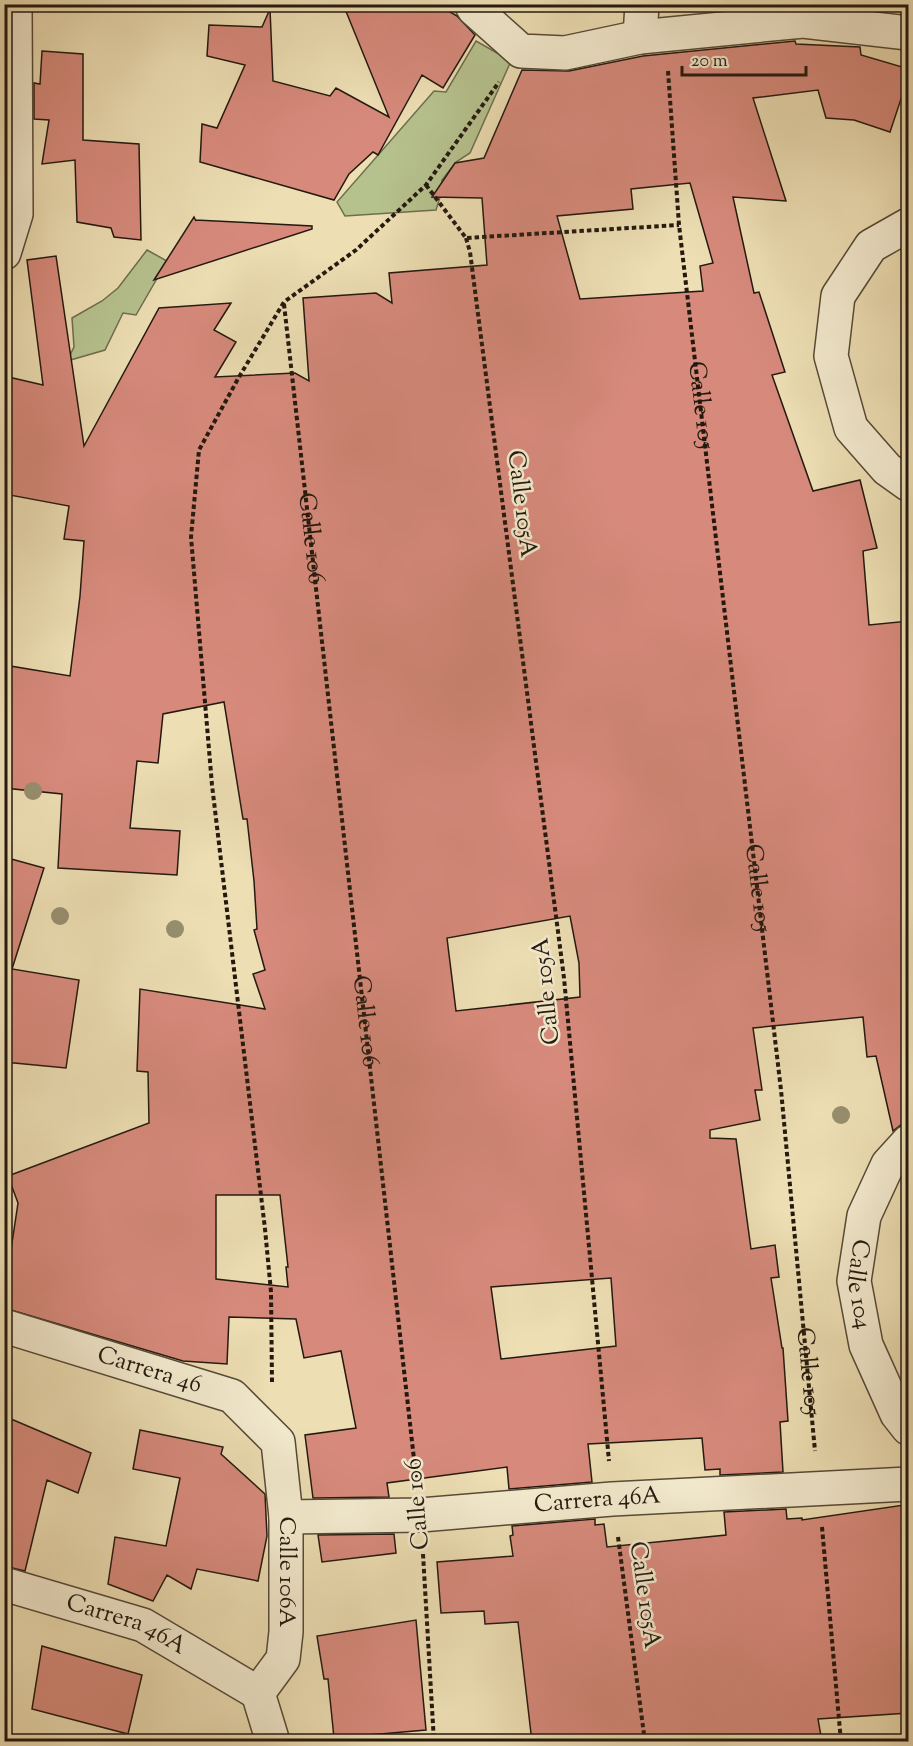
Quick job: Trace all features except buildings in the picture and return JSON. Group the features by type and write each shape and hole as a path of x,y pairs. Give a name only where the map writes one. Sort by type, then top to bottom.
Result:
{"street":[{"path":"4,253 16,214 15,4"},
{"path":"471,4 521,51 565,53 653,36 803,21 909,33"},
{"path":"642,4 653,36"},
{"path":"898,476 851,428 831,356 838,296 871,246 909,225"},
{"name":"Calle 104","path":"909,1142 888,1164 864,1216 854,1281 866,1345 897,1414 909,1428"},
{"name":"Carrera 46","path":"4,1326 232,1396 278,1442"},
{"name":"Calle 106A","path":"258,1693 283,1659 286,1632 286,1516 278,1442"},
{"name":"Carrera 46A","path":"286,1516 421,1515 612,1499 909,1484"},
{"name":"Carrera 46A","path":"4,1584 143,1624 258,1693"},
{"path":"258,1693 273,1742"}],"path":[{"name":"Calle 105","path":"653,36 679,225 781,1090 842,1742"},
{"path":"272,1384 271,1292 265,1229 212,785 191,537 199,450 284,302 356,250 426,185 521,51"},
{"path":"426,185 466,238 679,225"},
{"name":"Calle 105A","path":"466,238 470,252 564,978 612,1499 645,1742"},
{"name":"Calle 106","path":"284,302 421,1515 434,1742"}],"green space":[{"path":"476,41 511,61 470,153 456,162 442,180 436,210 345,216 337,202 434,91 446,92"},
{"path":"147,250 167,261 136,315 123,313 105,350 67,361 74,347 72,318 102,301 118,288"}]}
